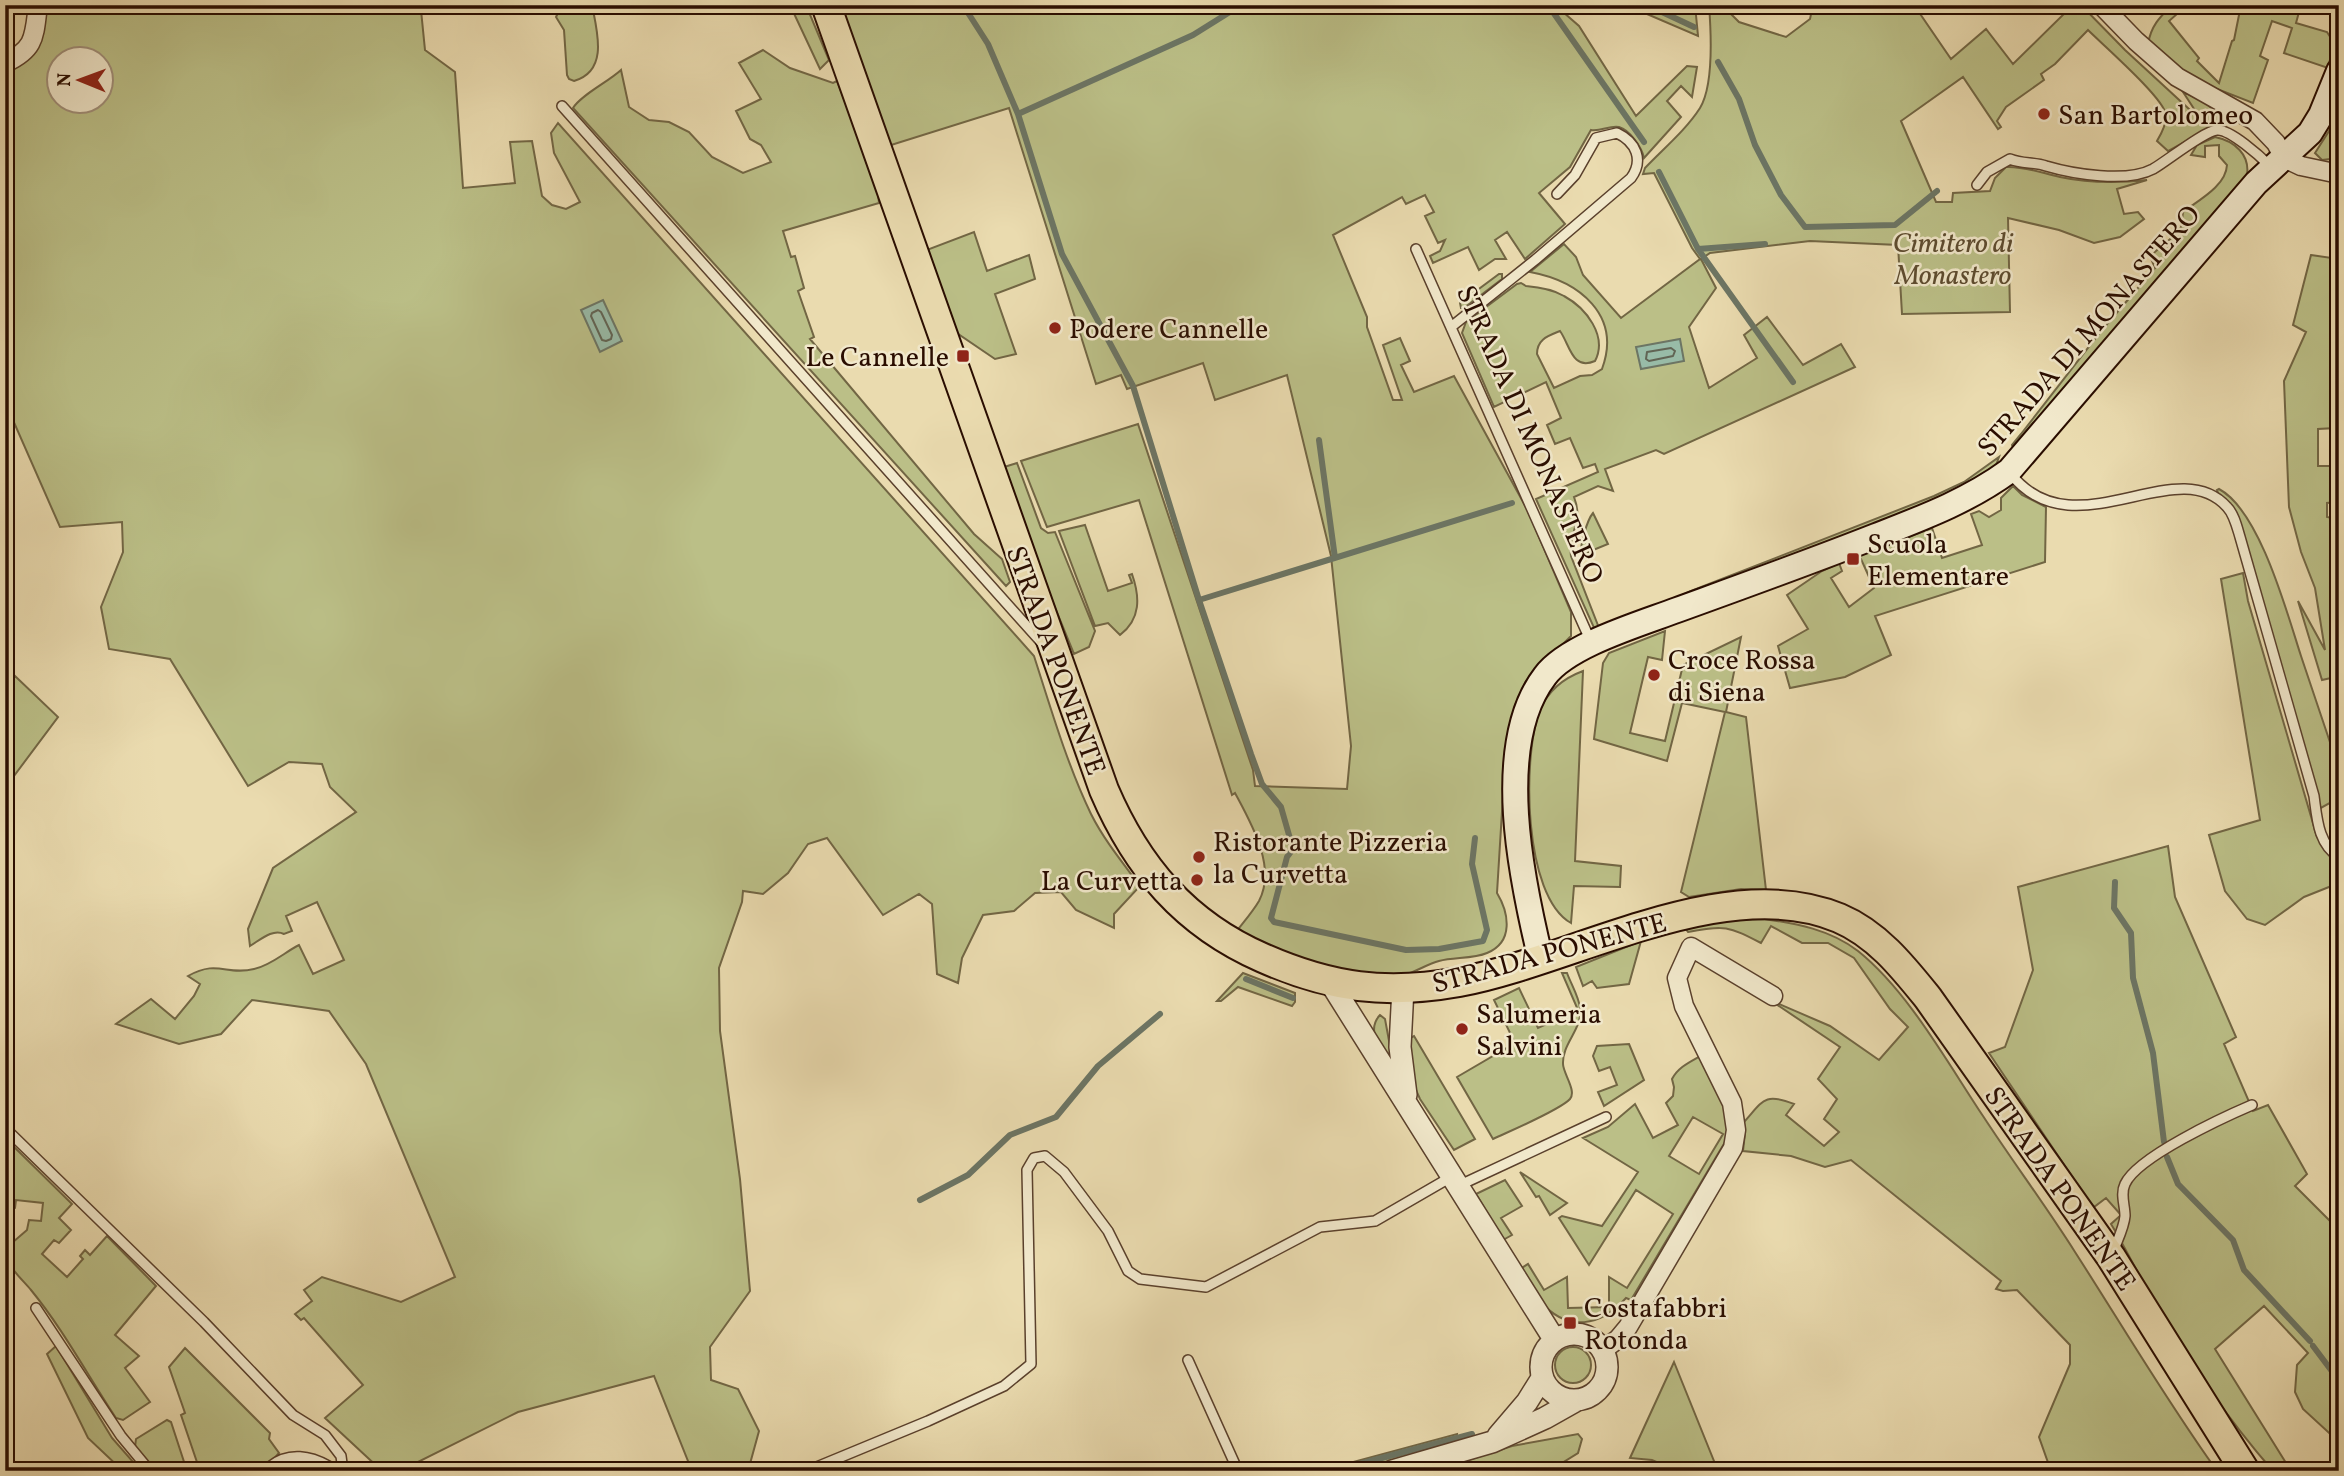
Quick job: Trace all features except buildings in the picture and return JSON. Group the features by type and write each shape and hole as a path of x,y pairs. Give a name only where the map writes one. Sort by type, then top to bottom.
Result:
{"main road":[{"name":"STRADA PONENTE","path":"826,5 1057,660 1114,813 1135,851 1162,887 1200,922 1235,945 1296,972 1361,987 1403,988 1462,981 1541,960 1665,920 1740,904 1804,908 1839,918 1873,938 1901,964 1936,1009 2110,1257 2245,1471"},
{"name":"STRADA DI MONASTERO","path":"1541,960 1522,876 1516,821 1516,781 1521,732 1531,700 1544,676 1561,659 1592,644 1937,512 1967,498 2009,471 2278,163 2305,139 2315,125 2339,71"}],"street":[{"path":"5,63 24,53 32,44 38,5"},
{"path":"2101,5 2177,77 2249,116 2262,126 2276,143 2278,163 2339,174"},
{"path":"1603,1350 1628,1327 1732,1148 1736,1130 1732,1103 1684,1006 1677,978 1691,947 1773,996"},
{"path":"1330,982 1554,1339"},
{"path":"1403,988 1399,1047 1402,1080 1409,1107"},
{"path":"1392,1471 1492,1442 1594,1393 1605,1378 1607,1359 1603,1350 1587,1335 1564,1334 1554,1339 1543,1353 1540,1369 1547,1387 1556,1395 1577,1400"},
{"path":"1492,1442 1527,1402 1542,1378"},
{"path":"274,1471 280,1466 298,1462 326,1471"}],"lane":[{"path":"562,106 1057,660"},
{"path":"1977,185 1987,172 2010,159 2073,173 2113,176 2149,171 2216,130 2222,130 2259,155 2278,163"},
{"path":"1451,327 1632,178 1639,160 1635,147 1617,133 1597,138 1575,175 1556,194"},
{"name":"STRADA DI MONASTERO","path":"1416,249 1592,644"},
{"path":"2009,471 2026,490 2060,505 2092,504 2178,489 2194,489 2217,497 2230,509 2314,796 2318,829 2331,852 2339,857"},
{"path":"2110,1257 2125,1218 2122,1194 2124,1184 2133,1173 2149,1158 2252,1105"},
{"path":"807,1471 991,1392 1031,1364 1027,1170 1034,1158 1045,1156 1064,1172 1108,1231 1128,1271 1140,1279 1206,1287 1320,1227 1375,1222 1455,1182 1606,1117"},
{"path":"5,1128 204,1322 293,1415 325,1435 341,1456 343,1471"},
{"path":"36,1308 121,1436 150,1471"},
{"path":"1188,1360 1238,1471"}],"green space":[{"path":"43,5 450,5 421,10 425,50 455,72 463,188 515,183 510,142 532,141 542,196 552,205 566,209 580,202 554,153 551,133 558,123 1034,656 1082,795 1108,842 1140,886 1114,914 1114,928 1076,910 1061,892 1035,893 1014,911 983,915 962,958 958,983 937,974 932,904 919,894 883,915 827,838 808,844 788,873 763,894 743,891 742,902 719,968 720,1031 740,1179 750,1291 710,1347 711,1380 738,1389 759,1431 748,1471 692,1471 654,1376 518,1412 400,1471 382,1471 325,1418 363,1385 304,1318 301,1320 295,1314 312,1301 304,1290 322,1277 401,1302 455,1277 366,1064 329,1011 252,1000 221,1034 179,1044 116,1024 151,999 175,1019 200,984 188,976 198,971 215,968 236,971 254,969 272,962 299,945 313,974 344,960 317,902 286,916 292,931 284,934 275,932 250,946 248,929 273,868 356,812 330,787 322,764 289,762 248,786 170,659 109,649 101,607 123,552 122,522 60,527 5,402 5,70"},
{"path":"562,5 592,5 598,38 592,69 574,81 567,75 564,30 556,17"},
{"path":"790,5 806,5 829,60 820,69"},
{"path":"839,5 1555,5 1579,26 1636,116 1687,66 1697,67 1692,97 1681,86 1667,101 1681,117 1644,158 1635,140 1623,129 1616,127 1591,130 1570,167 1539,193 1565,224 1525,259 1507,232 1495,240 1506,259 1495,259 1479,270 1468,247 1433,263 1430,256 1440,251 1445,240 1438,243 1425,216 1434,212 1425,195 1406,204 1402,197 1333,235 1367,317 1367,327 1393,400 1402,400 1383,345 1400,338 1410,361 1401,365 1414,392 1454,376 1528,511 1571,612 1571,636 1526,681 1515,705 1504,779 1497,893 1507,926 1502,942 1496,948 1482,955 1439,961 1404,975 1334,971 1233,936 1259,901 1264,888 1264,860 1248,818 1235,793 1232,795 1139,500 1047,527 1021,461 1138,424 1253,770 1255,786 1347,789 1351,746 1331,556 1287,375 1215,400 1203,363 1127,389 1121,375 1096,384 1009,108 888,146"},
{"path":"1626,5 1695,5 1698,36"},
{"name":"Cimitero di Monastero","path":"1709,5 1722,5 1739,22 1786,37 1810,19 1813,5 1914,5 1951,59 1986,29 2013,64 2073,5 2081,5 2202,121 2183,92 2204,101 2224,120 2168,151 2157,141 2166,122 2163,107 2145,85 2088,30 2055,64 2041,74 2044,80 2006,107 1997,121 2001,127 1998,129 1963,77 1901,121 1936,202 1952,202 1953,193 1990,191 1995,178 2006,167 2081,180 2147,180 2117,189 2124,214 2138,212 2144,219 2120,237 2094,243 2059,230 2008,218 2010,312 1902,314 1898,245 1810,241 1710,253 1701,259 1716,288 1689,327 1709,388 1757,358 1744,335 1767,317 1803,365 1841,344 1855,367 1664,454 1656,450 1605,469 1613,491 1598,486 1574,497 1577,521 1571,556 1599,628 1595,630 1536,499 1598,472 1595,464 1583,468 1570,438 1555,444 1547,425 1561,418 1546,382 1494,407 1462,333 1466,322 1517,284 1546,289 1564,296 1580,308 1593,324 1599,342 1598,352 1595,361 1581,362 1576,360 1560,331 1544,339 1537,349 1537,354 1554,388 1602,369 1607,350 1606,332 1601,317 1580,292 1565,283 1530,272 1564,244 1576,257 1583,275 1621,318 1700,259 1654,173 1643,174 1645,168 1688,124 1704,98 1708,86 1710,58"},
{"path":"2172,5 2187,5 2169,21 2199,58 2197,61 2219,83 2234,40 2241,5 2338,5 2325,12 2299,12 2296,23 2327,32 2334,43 2328,68 2284,53 2292,28 2272,21 2260,56 2268,60 2253,103 2181,75 2148,44 2156,23"},
{"path":"763,50 790,68 833,83 837,81 877,185 879,203 783,231 791,257 795,256 804,288 798,291 814,337 810,339 974,534 1002,559 1010,582 1006,586 573,108 582,98 621,70 629,107 649,120 669,122 689,132 712,157 743,173 771,162 761,145 750,139 736,111 761,99 739,63"},
{"path":"2336,111 2339,158 2322,160 2315,153 2329,131"},
{"path":"2215,137 2240,150 2246,161 2247,175 2013,448 2012,445 2102,330 2155,268 2150,256 2181,227 2183,212 2211,192 2222,180 2227,165 2219,156 2219,145 2205,146 2205,157 2191,155 2197,145"},
{"path":"974,232 987,271 1029,255 1035,279 995,294 1016,354 995,359 951,329 924,251"},
{"path":"2311,255 2339,259 2339,383 2336,384 2336,428 2318,429 2318,466 2337,466 2337,502 2327,503 2327,517 2332,518 2334,663 2339,668 2339,683 2334,681 2334,700 2331,678 2322,680 2298,601 2325,650 2315,588 2301,552 2289,507 2284,381 2306,332 2293,325"},
{"path":"1502,274 1502,279 1461,308 1460,303"},
{"path":"1999,457 1995,468 1947,496 1658,606 1934,496 1964,482"},
{"path":"1017,463 1041,528 1048,533 1055,532 1095,631 1089,647 1074,654 1001,468"},
{"path":"2013,486 2022,495 2046,507 2045,562 1875,616 1891,655 1845,677 1790,688 1778,646 1808,629 1787,595 1839,563 1842,571 1831,578 1849,607 1874,588 1861,559 1848,564 1847,560 1932,528 1942,558 1982,545 1971,514 1979,511 1989,517 2001,510 2001,498"},
{"path":"2219,489 2234,501 2247,518 2270,565 2339,769 2339,798 2319,809 2232,507 2218,493"},
{"path":"1593,513 1608,544 1581,555 1584,533"},
{"path":"1085,525 1108,591 1132,583 1129,575 1132,574 1137,607 1132,622 1120,635 1108,623 1095,626 1059,531"},
{"path":"2243,573 2248,601 2317,837 2339,867 2339,883 2304,897 2265,925 2247,919 2225,891 2209,835 2260,820 2221,579"},
{"path":"1665,631 1662,660 1648,657 1630,733 1665,741 1683,665 1741,637 1726,712 1746,717 1766,890 1741,889 1689,897 1681,892 1725,712 1682,703 1667,761 1594,739 1603,663 1609,653"},
{"path":"1583,671 1575,861 1621,866 1620,887 1574,886 1571,923 1555,908 1543,885 1535,856 1529,790 1530,759 1534,731 1543,703 1557,686"},
{"path":"15,676 58,717 5,788 5,689"},
{"path":"2168,846 2175,897 2236,1037 2224,1044 2253,1111 2268,1105 2307,1174 2295,1186 2339,1230 2339,1442 2303,1409 2295,1392 2297,1365 2308,1353 2264,1306 2215,1349 2291,1471 2273,1471 2223,1408 2163,1318 2111,1224 2121,1215 2106,1198 2094,1207 2085,1196 1989,1053 2005,1047 2033,970 2018,887"},
{"path":"1763,919 1800,925 1848,944 1894,986 1926,1028 2053,1218 2217,1471 2051,1471 2039,1437 2070,1364 2070,1345 2017,1290 1996,1289 2001,1281 1851,1160 1825,1167 1791,1156 1743,1151 1744,1122 1760,1104 1770,1099 1794,1104 1786,1115 1824,1146 1839,1132 1824,1119 1837,1099 1818,1079 1840,1047 1770,1000 1830,1026 1879,1060 1908,1027 1890,1009 1854,958 1828,943 1802,943 1771,926 1761,943 1726,928 1688,932 1685,928 1718,921"},
{"path":"1641,941 1629,984 1597,988 1592,981 1583,986 1576,967"},
{"path":"1243,973 1295,993 1295,1002 1292,1006 1238,987 1221,1001 1217,1001"},
{"path":"1562,973 1567,973 1580,1008 1578,1023 1566,1049 1563,1064 1572,1096 1556,1109 1493,1139 1457,1077 1515,1043 1494,1000 1519,988 1538,1028 1578,1010"},
{"path":"1380,1015 1385,1019 1394,1068 1375,1035 1374,1028"},
{"path":"1414,1036 1475,1139 1454,1150 1420,1099 1411,1079 1410,1038"},
{"path":"1629,1044 1644,1080 1604,1106 1598,1092 1617,1085 1610,1067 1599,1071 1593,1056 1597,1046"},
{"path":"1702,1055 1727,1107 1728,1137 1631,1300 1626,1298 1606,1315 1584,1322 1573,1322 1551,1312 1533,1291 1520,1269 1528,1264 1544,1290 1567,1277 1568,1308 1609,1307 1609,1277 1627,1288 1673,1214 1636,1190 1589,1265 1559,1218 1562,1216 1602,1226 1638,1172 1583,1138 1608,1127 1635,1104 1653,1138 1678,1125 1666,1103 1673,1096 1672,1079 1681,1068","holes":["1693,1117 1723,1134 1699,1174 1669,1156"]},
{"path":"5,1138 72,1204 59,1218 71,1230 59,1243 54,1240 42,1254 67,1277 83,1259 80,1256 85,1250 90,1255 107,1236 156,1286 115,1335 139,1356 125,1368 150,1402 123,1420 116,1418 54,1321 8,1260 5,1249 27,1230 29,1220 41,1221 43,1203 16,1200 15,1208 5,1210"},
{"path":"1520,1172 1567,1203 1550,1215"},
{"path":"1505,1180 1522,1206 1501,1218 1512,1235 1503,1240 1476,1194"},
{"path":"56,1346 112,1438 141,1471 123,1471 88,1438 47,1354"},
{"path":"1573,1347 1585,1353 1591,1365 1585,1377 1573,1383 1561,1377 1555,1365 1561,1353"},
{"path":"185,1348 270,1433 269,1439 279,1453 263,1471 200,1471 181,1415 185,1413 169,1367"},
{"path":"1674,1362 1718,1471 1677,1471 1652,1460 1630,1458"},
{"path":"167,1420 171,1422 187,1471 156,1471 135,1447 136,1439"},
{"path":"1457,1434 1456,1443 1355,1471 1320,1471"},
{"path":"1578,1434 1582,1439 1578,1453 1549,1471 1434,1471 1512,1446"}],"water":[{"path":"603,300 622,341 600,352 581,310"},
{"path":"1680,339 1684,361 1641,369 1636,347"}],"waterway":[{"path":"963,5 988,44 1018,114 1062,254 1133,386 1199,600 1251,754 1262,784 1281,807 1293,849 1287,857 1271,918 1274,922 1406,950 1439,949 1483,941 1487,930 1472,864 1475,838"},
{"path":"1018,114 1193,35 1241,5"},
{"path":"1548,5 1644,142"},
{"path":"1647,5 1694,27"},
{"path":"1718,62 1739,99 1755,145 1781,195 1805,227 1895,225 1937,191"},
{"path":"1659,172 1698,249 1793,382"},
{"path":"1698,249 1765,244"},
{"path":"1319,440 1335,558"},
{"path":"1199,600 1512,503"},
{"path":"2115,882 2114,908 2131,933 2133,978 2153,1053 2164,1142"},
{"path":"1246,979 1293,998"},
{"path":"920,1200 968,1175 1010,1135 1056,1117 1098,1066 1160,1014"},
{"path":"2167,1157 2178,1184 2233,1240 2244,1270 2310,1341"},
{"path":"2313,1346 2334,1374"},
{"path":"2339,1369 2334,1374 2333,1407 2339,1414"},
{"path":"1333,1471 1472,1434"}],"place":[{"name":"San Bartolomeo","path":"2044,114"},
{"name":"Podere Cannelle","path":"1055,328"},
{"name":"Le Cannelle","path":"963,356"},
{"name":"Scuola Elementare","path":"1853,559"},
{"name":"Croce Rossa di Siena","path":"1654,675"},
{"name":"Ristorante Pizzeria la Curvetta","path":"1199,857"},
{"name":"La Curvetta","path":"1197,880"},
{"name":"Salumeria Salvini","path":"1462,1029"},
{"name":"Costafabbri Rotonda","path":"1570,1323"}]}
